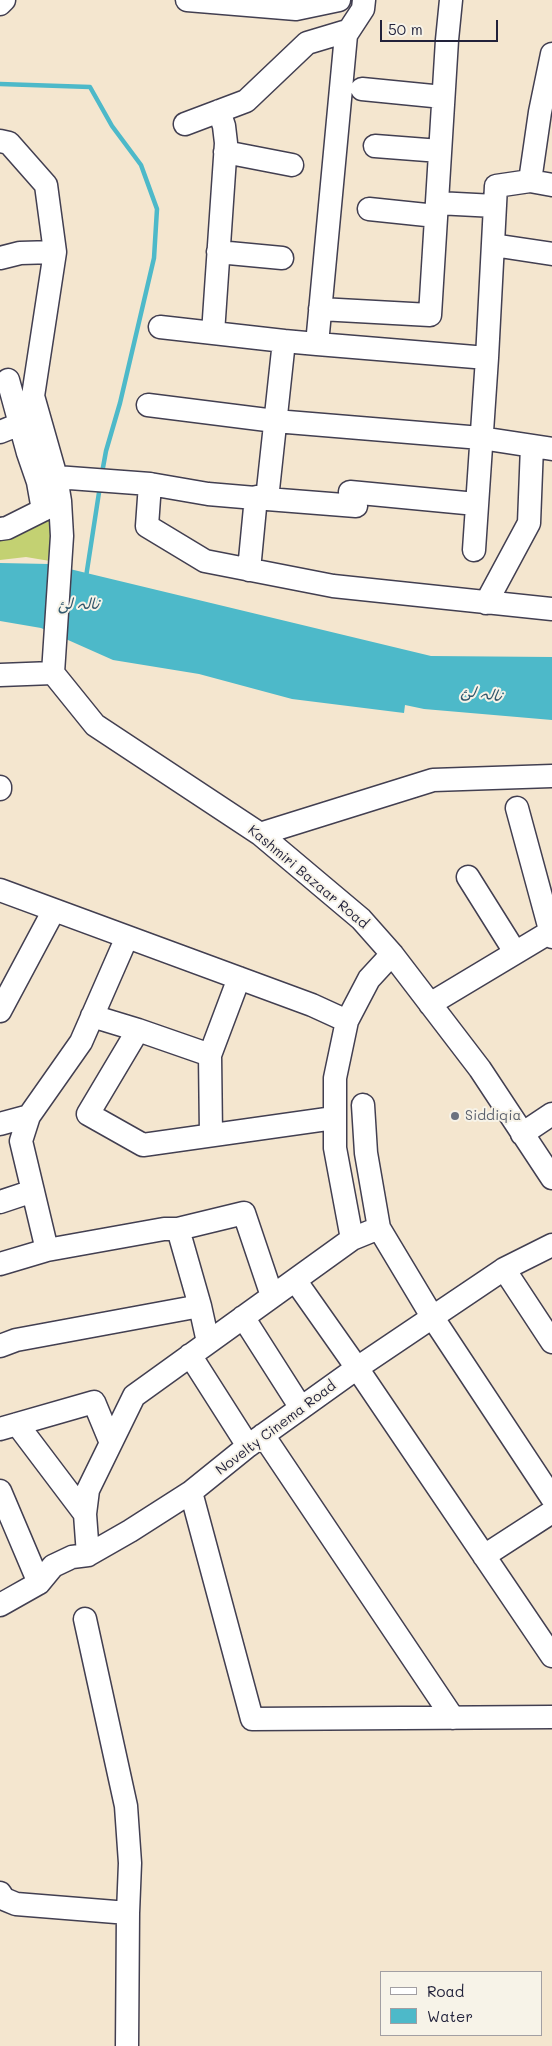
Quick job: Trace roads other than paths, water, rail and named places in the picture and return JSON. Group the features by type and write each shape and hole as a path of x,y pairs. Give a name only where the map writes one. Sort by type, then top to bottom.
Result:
{"street":[{"path":"0,4 4,0"},
{"path":"187,0 296,9 339,0"},
{"path":"317,344 347,30 363,10 364,0"},
{"path":"320,309 430,315 443,97 452,0"},
{"path":"185,124 246,101 307,43 347,30"},
{"path":"530,181 540,112 552,54"},
{"path":"362,90 443,97"},
{"path":"213,333 225,152 224,126 218,111"},
{"path":"0,141 9,143 46,185 55,252 33,396 56,477 52,505"},
{"path":"375,146 440,151"},
{"path":"225,152 292,165"},
{"path":"474,550 496,186 530,181 552,185"},
{"path":"368,210 495,206"},
{"path":"493,245 552,254"},
{"path":"0,258 20,253 55,252"},
{"path":"218,252 282,258"},
{"path":"160,327 284,341 487,358"},
{"path":"250,570 275,421 284,341"},
{"path":"4,378 33,396"},
{"path":"0,675 53,673 62,536 52,505 38,482 28,453 10,428 4,378"},
{"path":"148,406 275,421 481,438 542,447 529,523 486,602"},
{"path":"56,477 143,484 208,494 262,498 353,499 476,504"},
{"path":"143,484 147,526 204,561 333,586 486,602 551,603"},
{"path":"0,529 7,528 52,505"},
{"name":"Kashmiri Bazaar Road","path":"53,673 95,725 260,834 361,919 392,954 480,1069 522,1134 549,1171"},
{"path":"260,834 433,780 552,776"},
{"path":"430,1004 515,952 551,935 517,808"},
{"path":"468,878 515,952"},
{"path":"0,890 312,1005 347,1021"},
{"path":"0,1011 54,910"},
{"path":"47,1250 21,1141 29,1116 81,1042 127,937"},
{"path":"352,1239 335,1148 334,1078 347,1021 369,979 392,954"},
{"path":"211,1135 210,1056 239,978"},
{"path":"92,1016 138,1030 210,1056"},
{"path":"138,1030 88,1114 143,1145 334,1118"},
{"path":"363,1105 366,1153 379,1228 433,1318 552,1498"},
{"path":"522,1134 552,1114"},
{"path":"0,1124 29,1116"},
{"path":"0,1202 33,1191"},
{"path":"0,1264 47,1250 164,1229 178,1229 244,1213 272,1296"},
{"path":"88,1555 85,1514 88,1490 134,1396 352,1239 379,1228"},
{"path":"178,1229 200,1306 199,1349 255,1440 453,1718"},
{"name":"Novelty Cinema Road","path":"0,1605 39,1583 53,1566 72,1557 88,1555 191,1492 255,1440 357,1368 504,1269 552,1245"},
{"path":"504,1269 552,1342"},
{"path":"295,1280 357,1368 552,1656"},
{"path":"0,1346 16,1340 200,1306"},
{"path":"243,1317 301,1408"},
{"path":"85,1514 8,1427 94,1402 111,1443"},
{"path":"0,1491 39,1583"},
{"path":"191,1492 252,1719 552,1717"},
{"path":"484,1556 552,1512"},
{"path":"86,1619 126,1806 130,1863 127,2046"},
{"path":"0,1893 4,1899 16,1904 128,1913"}],"water":[{"name":"نالہ لئ","path":"0,563 49,564 431,656 552,657 552,720 424,709 405,705 404,713 292,699 199,674 113,660 41,628 0,621"}],"waterway":[{"path":"0,84 90,87 112,126 141,165 157,209 154,258 102,473"},
{"path":"86,577 100,486"}],"place":[{"name":"Siddiqia","path":"455,1116"}]}
